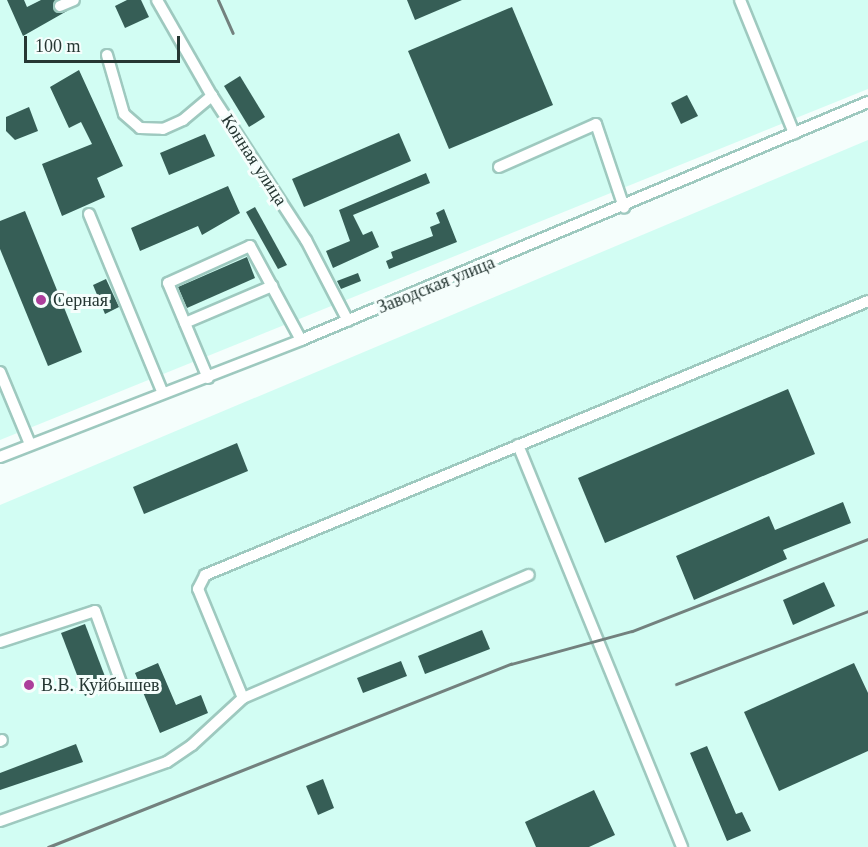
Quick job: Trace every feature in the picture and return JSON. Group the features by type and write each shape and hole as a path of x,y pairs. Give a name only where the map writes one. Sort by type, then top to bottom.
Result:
{"street":[{"path":"60,6 74,0"},
{"name":"Конная улица","path":"157,0 212,96 306,240 348,321"},
{"path":"740,0 794,133"},
{"path":"107,55 124,114 140,128 163,129 183,120 212,96"},
{"name":"Заводская улица","path":"0,457 162,391 208,378 348,321 624,207 868,102"},
{"path":"500,167 596,124 624,207"},
{"path":"89,214 162,391"},
{"path":"208,378 168,283 250,246 301,340"},
{"path":"185,323 272,286"},
{"path":"243,698 198,589 205,575 868,301"},
{"path":"0,372 30,444"},
{"path":"518,444 682,847"},
{"path":"0,821 167,762 192,745 243,698 529,575"},
{"path":"0,642 95,611 121,683"}],"shaded area":[{"path":"0,0 868,0 868,89 0,440"},
{"path":"868,140 868,847 0,847 0,505"}],"building":[{"path":"7,0 24,0 27,7 41,0 56,0 55,12 67,11 23,36"},
{"path":"127,0 141,0 149,17 125,28 115,6"},
{"path":"407,0 462,0 415,20"},
{"path":"512,7 553,105 449,149 408,51"},
{"path":"79,70 123,166 97,178 105,197 62,216 42,164 92,144 81,122 69,128 50,87"},
{"path":"240,76 265,117 249,127 224,86"},
{"path":"687,95 698,116 681,124 671,103"},
{"path":"29,107 38,131 15,140 6,131 6,117"},
{"path":"399,133 411,161 304,207 292,179"},
{"path":"205,134 215,156 169,175 160,153"},
{"path":"426,173 430,183 353,215 363,235 372,231 379,247 333,268 326,251 350,241 339,210"},
{"path":"228,186 240,213 202,235 198,226 140,251 131,228"},
{"path":"255,207 287,265 278,269 246,212"},
{"path":"444,209 457,242 389,269 386,261 393,258 391,252 433,236 430,227 440,223 436,213"},
{"name":"Серная","path":"25,211 82,352 48,366 0,249 0,221"},
{"path":"247,257 255,278 187,308 178,287"},
{"path":"358,273 361,281 341,289 337,281"},
{"path":"106,279 119,307 105,314 93,285"},
{"path":"788,389 815,454 605,543 578,478"},
{"path":"237,443 248,471 144,514 133,487"},
{"path":"843,502 851,523 783,550 787,559 694,600 676,556 769,516 775,530"},
{"path":"824,582 835,606 793,625 783,600"},
{"path":"85,624 109,687 85,696 61,633"},
{"path":"482,630 490,649 425,674 418,656"},
{"path":"401,661 407,676 363,693 357,678"},
{"path":"158,663 176,705 201,695 208,713 160,733 135,673"},
{"path":"854,663 868,693 868,751 779,791 744,712"},
{"path":"76,744 83,762 0,790 0,773"},
{"path":"707,746 736,814 742,812 751,831 727,841 690,753"},
{"path":"323,779 334,808 318,815 306,786"},
{"path":"594,790 615,835 589,847 536,847 525,822"}],"railway":[{"path":"218,0 233,33"},
{"path":"48,847 511,664 632,631 868,539"},
{"path":"676,684 868,611"}],"place":[{"name":"Серная","path":"41,300"},
{"name":"В.В. Куйбышев","path":"29,685"}]}
